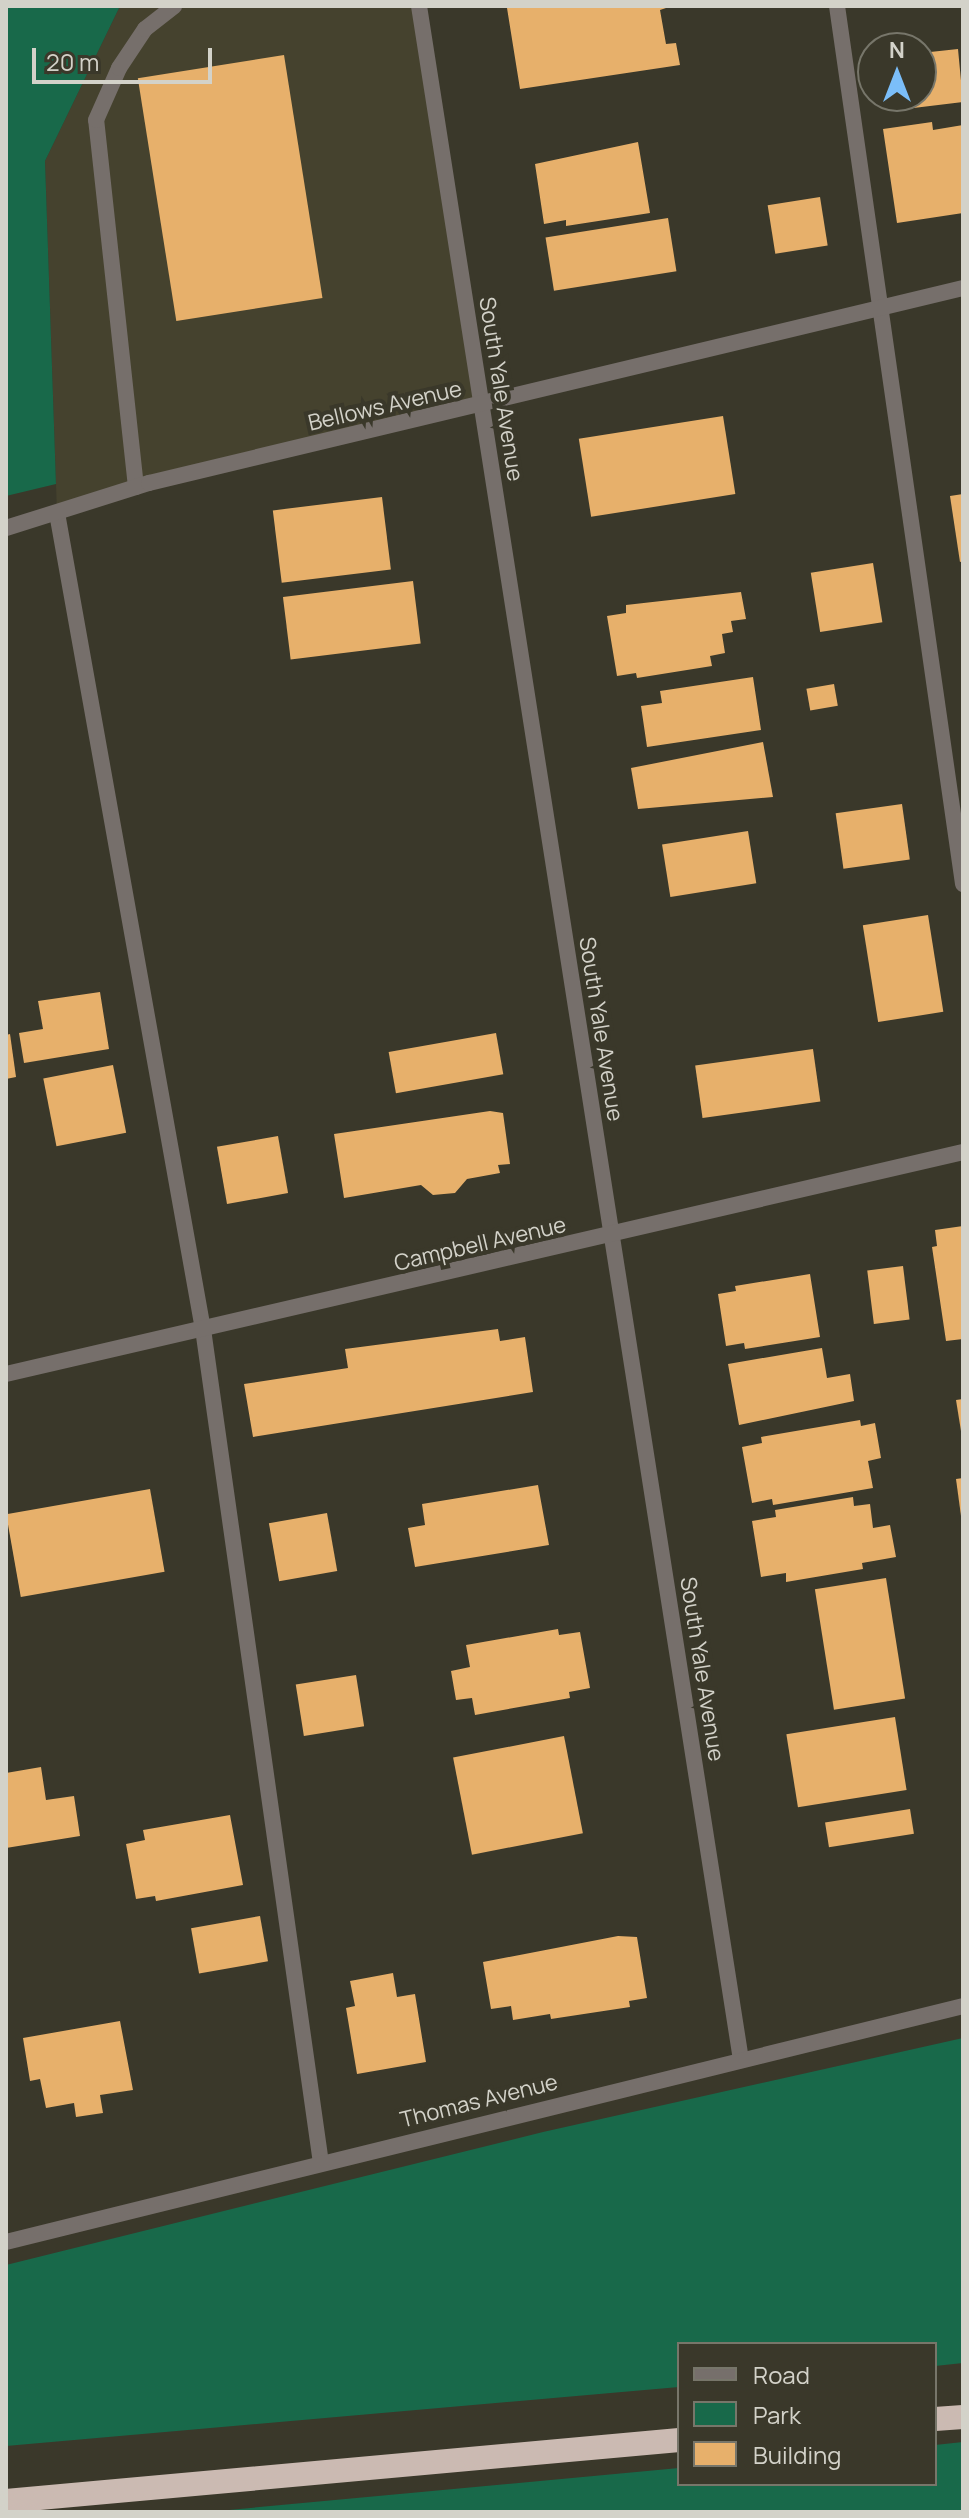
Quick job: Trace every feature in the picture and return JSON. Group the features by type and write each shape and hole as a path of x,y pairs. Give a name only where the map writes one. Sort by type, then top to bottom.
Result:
{"highway":[{"path":"937,2419 963,2417"},
{"path":"6,2501 677,2440"}],"street":[{"path":"136,487 96,120 119,68 145,29 174,6"},
{"name":"South Yale Avenue","path":"419,6 741,2059"},
{"path":"837,6 963,884"},
{"name":"Bellows Avenue","path":"6,528 136,487 481,407 963,288"},
{"path":"57,513 203,1329 321,2163"},
{"name":"Campbell Avenue","path":"6,1374 963,1152"},
{"name":"Thomas Avenue","path":"6,2242 963,2006"}],"shaded area":[{"path":"120,6 419,6 481,407 57,513 45,161"}],"green space":[{"path":"6,6 120,6 45,161 56,484 6,496"},
{"path":"963,2038 963,2363 937,2366 937,2342 677,2342 677,2387 6,2446 6,2265 543,2132"},
{"path":"963,2442 963,2512 207,2512 677,2468 677,2486 937,2486 937,2445"}],"building":[{"path":"672,6 660,10 666,44 676,43 680,65 520,89 507,8"},
{"path":"958,49 963,102 937,105 937,51"},
{"path":"284,55 322,298 176,321 138,78"},
{"path":"932,122 933,130 963,125 963,213 897,223 883,129"},
{"path":"638,142 650,213 566,226 566,220 544,224 535,164"},
{"path":"820,197 828,245 775,254 768,205"},
{"path":"668,218 676,271 554,291 546,237"},
{"path":"723,416 735,494 591,517 579,439"},
{"path":"963,494 963,561 960,562 950,496"},
{"path":"382,497 391,569 282,583 273,510"},
{"path":"873,563 882,622 820,632 811,573"},
{"path":"413,581 421,644 291,659 283,597"},
{"path":"741,592 746,619 731,621 733,632 722,634 725,653 710,656 712,666 637,678 636,673 617,676 607,616 626,613 626,605"},
{"path":"753,677 761,730 647,747 641,706 662,703 660,691"},
{"path":"834,684 838,706 810,711 806,689"},
{"path":"763,742 773,797 638,809 631,768"},
{"path":"902,804 910,859 843,869 836,813"},
{"path":"748,831 756,883 670,897 662,845"},
{"path":"928,915 943,1012 878,1022 863,925"},
{"path":"100,992 109,1049 24,1063 19,1033 43,1029 38,1001"},
{"path":"496,1033 503,1074 396,1093 389,1052"},
{"path":"10,1034 16,1077 6,1079 6,1035"},
{"path":"813,1049 820,1101 703,1118 695,1066"},
{"path":"113,1065 126,1133 56,1146 43,1079"},
{"path":"490,1111 503,1113 510,1164 498,1165 500,1173 467,1179 455,1193 433,1195 421,1185 344,1198 334,1134"},
{"path":"278,1136 288,1193 227,1204 217,1147"},
{"path":"963,1226 963,1339 946,1341 932,1247 937,1246 935,1230"},
{"path":"903,1266 910,1320 874,1324 867,1270"},
{"path":"810,1274 820,1337 745,1349 744,1343 726,1346 718,1294 736,1291 735,1286"},
{"path":"498,1329 500,1341 525,1337 533,1392 253,1437 244,1384 348,1368 345,1349"},
{"path":"822,1348 827,1378 850,1374 854,1401 739,1425 728,1364"},
{"path":"963,1399 963,1431 961,1431 956,1400"},
{"path":"860,1420 861,1426 875,1423 881,1458 868,1461 873,1488 773,1505 772,1499 752,1503 742,1447 762,1443 761,1437"},
{"path":"963,1478 963,1516 961,1516 956,1479"},
{"path":"538,1485 549,1545 415,1567 408,1528 425,1525 422,1504"},
{"path":"150,1489 165,1572 21,1597 6,1514"},
{"path":"853,1497 854,1506 870,1504 873,1528 890,1525 896,1557 862,1563 863,1569 786,1582 786,1573 761,1577 752,1521 776,1517 775,1510"},
{"path":"327,1513 337,1571 279,1581 269,1523"},
{"path":"886,1578 905,1698 834,1710 815,1589"},
{"path":"558,1629 559,1635 580,1632 590,1688 569,1692 570,1698 475,1715 472,1698 456,1700 451,1671 470,1667 466,1645"},
{"path":"356,1675 364,1726 304,1736 296,1685"},
{"path":"895,1717 907,1790 798,1807 786,1734"},
{"path":"564,1736 583,1833 472,1855 453,1758"},
{"path":"41,1767 46,1800 74,1796 80,1836 6,1848 6,1773"},
{"path":"910,1809 914,1834 829,1847 825,1822"},
{"path":"230,1815 243,1885 156,1901 155,1896 136,1899 126,1844 145,1840 143,1830"},
{"path":"260,1916 268,1961 199,1973 191,1928"},
{"path":"618,1936 637,1937 647,1998 629,2001 630,2007 551,2019 550,2014 513,2020 511,2006 491,2009 483,1962"},
{"path":"393,1973 397,1997 415,1994 426,2062 357,2074 346,2008 355,2006 350,1981"},
{"path":"120,2021 133,2090 100,2095 103,2113 76,2117 74,2103 46,2108 40,2079 30,2081 23,2038"}]}
